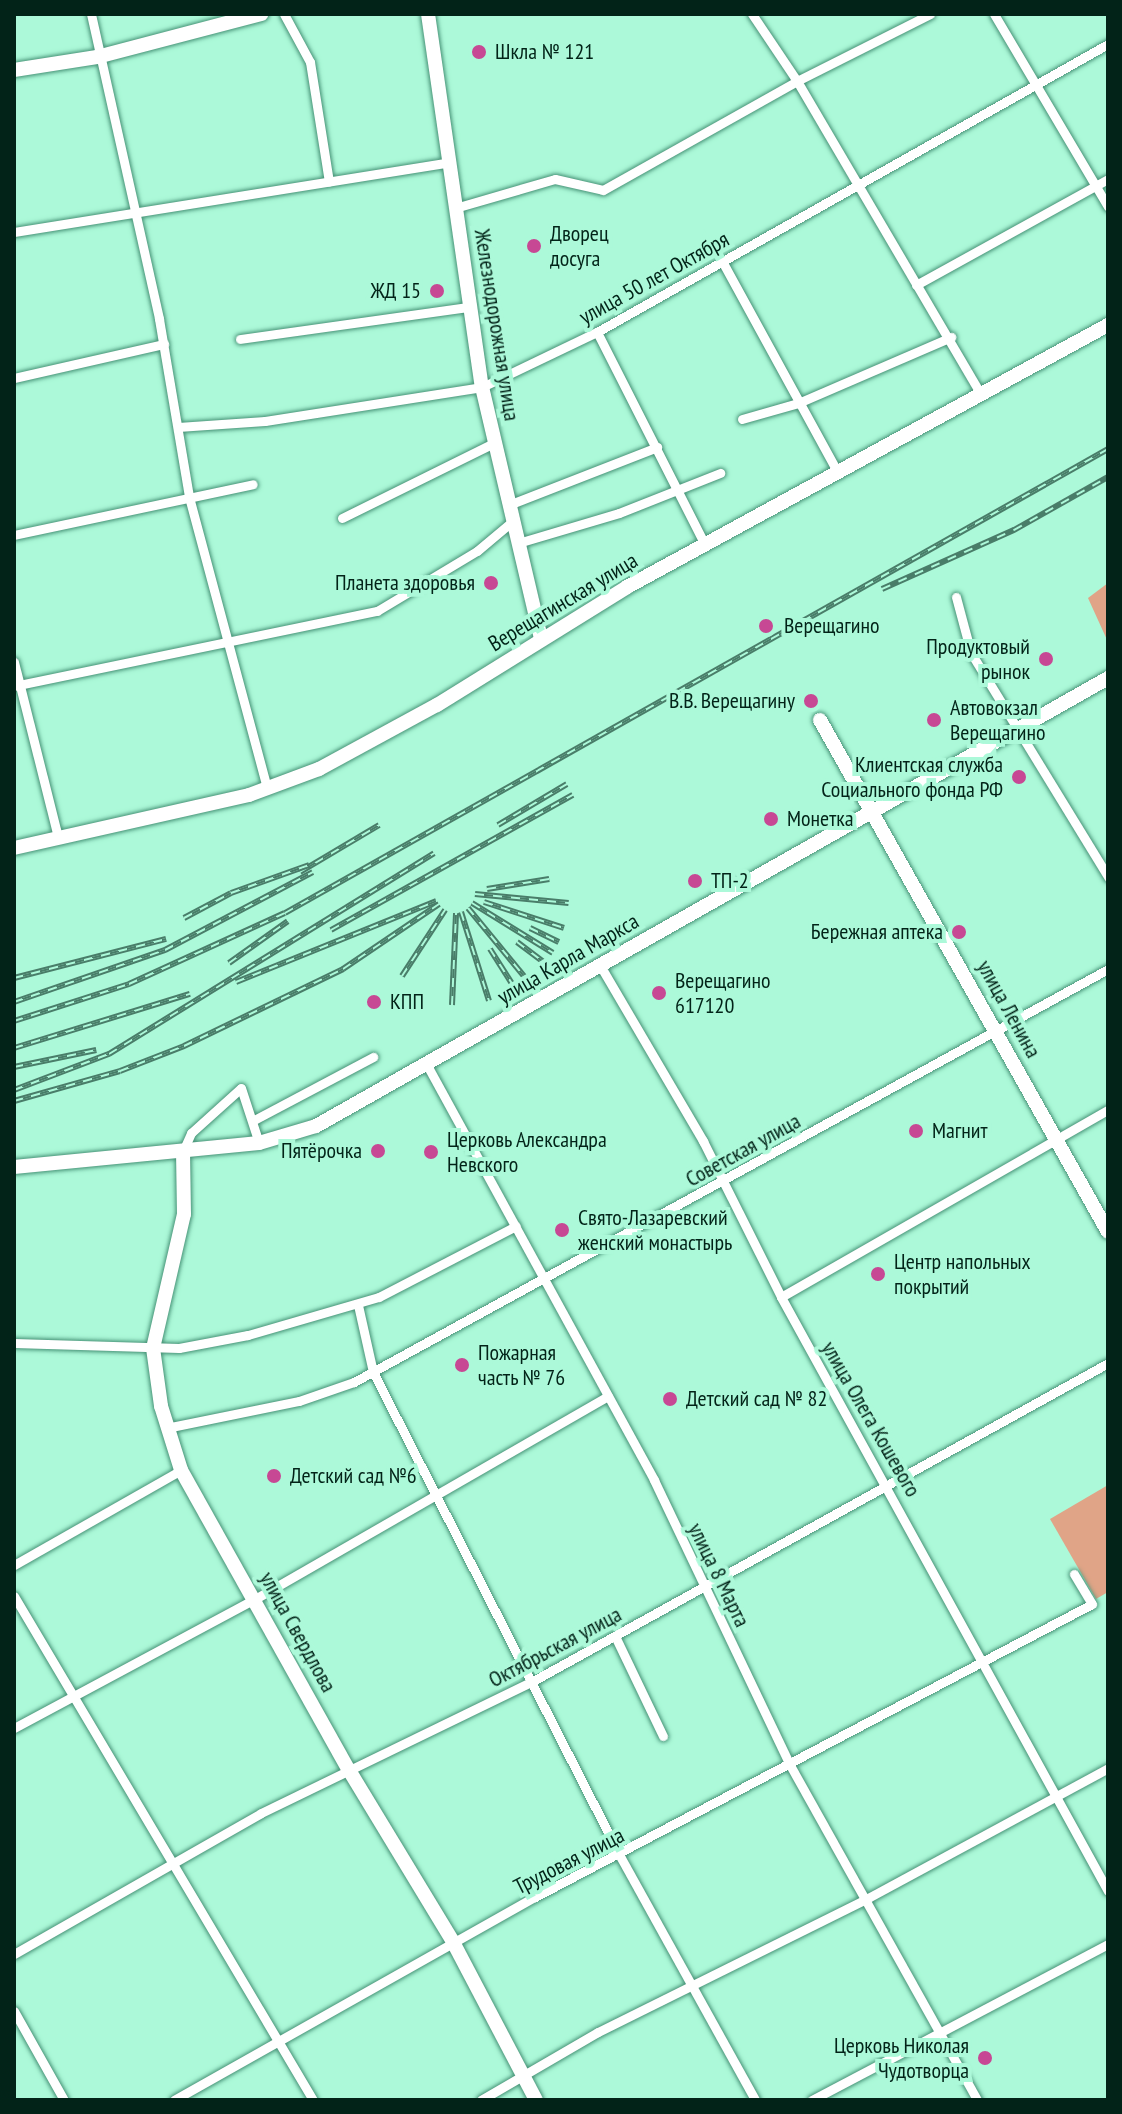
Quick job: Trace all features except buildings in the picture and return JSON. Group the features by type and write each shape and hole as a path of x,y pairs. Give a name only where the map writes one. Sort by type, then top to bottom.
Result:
{"street":[{"path":"91,14 97,57 136,213 164,344 189,497 267,789"},
{"path":"14,70 97,57 261,14"},
{"path":"284,14 310,62 329,182"},
{"name":"Железнодорожная улица","path":"428,14 447,163 482,387 541,639"},
{"path":"752,14 797,81 853,183 951,337 981,395"},
{"path":"455,208 555,179 603,190 797,81 930,14"},
{"path":"994,14 1039,85 1108,207"},
{"name":"улица 50 лет Октября","path":"178,427 265,421 482,387 597,332 853,183 1039,85 1108,44"},
{"path":"14,232 447,163"},
{"path":"916,285 1108,179"},
{"path":"722,261 838,473"},
{"path":"240,339 469,307"},
{"name":"Верещагинская улица","path":"14,848 267,789 319,769 401,725 541,639 705,545 1108,325"},
{"path":"597,332 705,545"},
{"path":"742,419 798,403 951,337"},
{"path":"14,378 164,344"},
{"path":"342,518 494,443"},
{"path":"511,504 657,447"},
{"path":"518,543 677,492 720,473"},
{"path":"14,535 253,484"},
{"path":"17,686 377,611 477,551 515,519"},
{"path":"956,597 966,644 1108,877"},
{"path":"14,662 17,686 58,837"},
{"name":"улица Карла Маркса","path":"14,1167 259,1143 316,1126 601,967 868,810 1108,678"},
{"name":"улица Ленина","path":"820,720 1108,1232"},
{"name":"улица Олега Кошевого","path":"601,967 985,1661 1108,1891"},
{"name":"Советская улица","path":"166,1428 299,1401 373,1372 1108,969"},
{"path":"254,1120 373,1057"},
{"name":"улица 8 Марта","path":"427,1065 608,1396 790,1765 868,1898 977,2100"},
{"path":"183,1151 191,1133 241,1088 254,1120 259,1143"},
{"path":"781,1297 1108,1110"},
{"name":"улица Свердлова","path":"183,1151 184,1214 153,1348 166,1428 181,1470 349,1770 453,1942 536,2100"},
{"path":"14,1343 153,1348 211,1343 358,1305 516,1226"},
{"path":"358,1305 373,1372 438,1492 620,1856 755,2100"},
{"name":"Октябрьская улица","path":"14,1954 173,1862 349,1770 533,1681 1108,1363"},
{"path":"14,1728 71,1694 255,1599 608,1396"},
{"path":"14,1565 181,1470"},
{"name":"Трудовая улица","path":"174,2100 453,1942 1092,1604 1074,1574"},
{"path":"14,1596 282,2041 313,2100"},
{"path":"615,1636 663,1736"},
{"path":"481,2100 692,1983 868,1898 1108,1768"},
{"path":"812,2100 1108,1944"},
{"path":"14,2011 64,2100"}],"shaded area":[{"path":"1108,583 1108,642 1088,598"},
{"path":"1108,1485 1108,1592 1096,1599 1050,1519"}],"railway":[{"path":"14,1021 129,984 285,913 1108,449"},
{"path":"882,589 1014,530 1108,477"},
{"path":"498,825 567,784"},
{"path":"331,930 573,795"},
{"path":"300,872 379,825"},
{"path":"14,1090 109,1054 434,853"},
{"path":"184,918 231,893 309,865"},
{"path":"14,1002 165,950 313,872"},
{"path":"487,889 549,879"},
{"path":"475,894 569,903"},
{"path":"236,982 436,901"},
{"path":"484,902 564,928"},
{"path":"472,903 553,953"},
{"path":"14,1101 120,1071 184,1046 343,969 439,904"},
{"path":"468,908 528,981"},
{"path":"402,976 445,910"},
{"path":"461,912 489,1001"},
{"path":"452,1005 456,913"},
{"path":"229,963 288,921"},
{"path":"530,928 559,942"},
{"path":"14,978 166,939"},
{"path":"517,942 546,964"},
{"path":"490,949 516,990"},
{"path":"14,1048 190,994"},
{"path":"14,1067 96,1050"}],"place":[{"name":"Шкла № 121","path":"479,52"},
{"name":"Дворец досуга","path":"534,246"},
{"name":"ЖД 15","path":"437,291"},
{"name":"Планета здоровья","path":"491,583"},
{"name":"Верещагино","path":"766,626"},
{"name":"Продуктовый рынок","path":"1046,659"},
{"name":"В.В. Верещагину","path":"811,701"},
{"name":"Автовокзал Верещагино","path":"934,720"},
{"name":"Клиентская служба Социального фонда РФ","path":"1019,777"},
{"name":"Монетка","path":"771,819"},
{"name":"ТП-2","path":"695,881"},
{"name":"Бережная аптека","path":"959,932"},
{"name":"Верещагино 617120","path":"659,993"},
{"name":"КПП","path":"374,1002"},
{"name":"Магнит","path":"916,1131"},
{"name":"Пятёрочка","path":"378,1151"},
{"name":"Церковь Александра Невского","path":"431,1152"},
{"name":"Свято-Лазаревский женский монастырь","path":"562,1230"},
{"name":"Центр напольных покрытий","path":"878,1274"},
{"name":"Пожарная часть № 76","path":"462,1365"},
{"name":"Детский сад № 82","path":"670,1399"},
{"name":"Детский сад №6","path":"274,1476"},
{"name":"Церковь Николая Чудотворца","path":"985,2058"}]}
